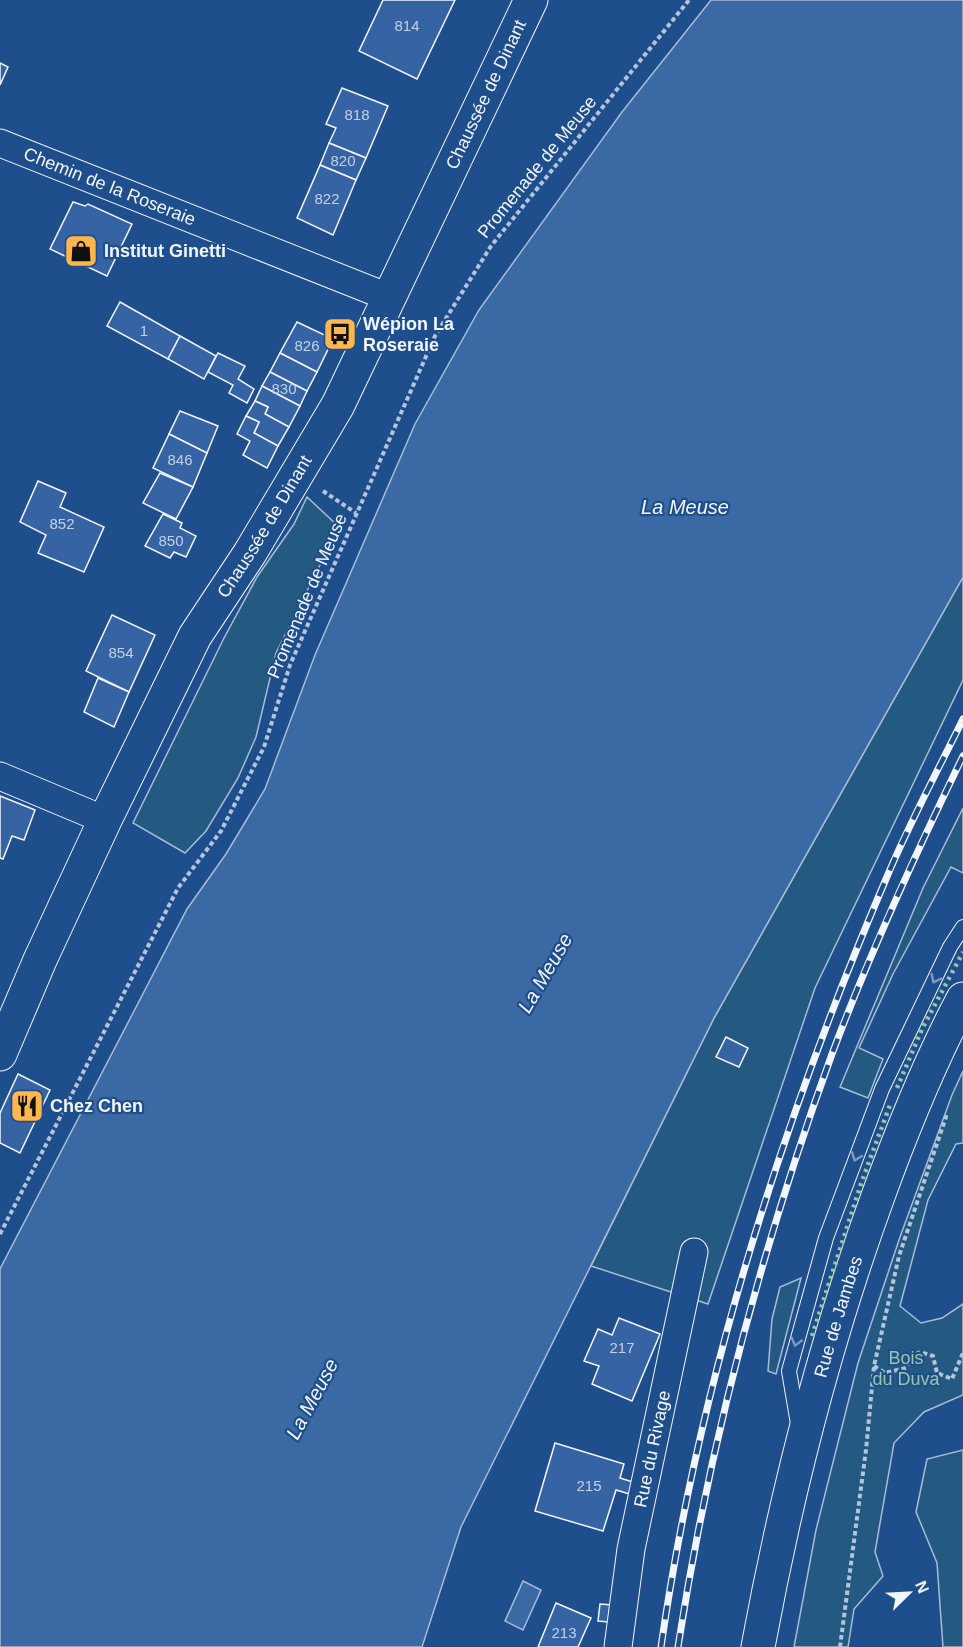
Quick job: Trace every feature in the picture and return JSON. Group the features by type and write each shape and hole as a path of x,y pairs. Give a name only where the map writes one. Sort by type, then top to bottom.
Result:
{"main road":[{"name":"Chaussée de Dinant","path":"0,1054 40,960 105,820 195,636 250,553 338,405 531,0"},
{"name":"Rue de Jambes","path":"758,1647 773,1565 802,1448 829,1344 853,1267 914,1101 963,999"}],"street":[{"name":"Chemin de la Roseraie","path":"0,143 388,297"},
{"path":"0,776 105,820"},
{"name":"Rue du Rivage","path":"618,1647 631,1550 694,1252"}],"lane":[{"path":"802,1448 789,1371 816,1271 844,1187 882,1089 950,947 963,927"}],"path":[{"name":"Promenade de Meuse","path":"0,1234 178,888 221,831 264,747 290,665 435,336 491,246 689,0"},
{"path":"298,474 356,513"},
{"path":"840,1647 866,1450 874,1366 899,1256 947,1114"},
{"path":"874,1366 885,1372 906,1368 911,1357 920,1352 933,1356 937,1373 952,1379 963,1353"}],"green space":[{"path":"307,497 339,527 276,653 256,737 238,778 206,831 185,853 133,823 224,638 257,577 294,524"},
{"path":"963,577 963,680 815,988 708,1304 591,1266 714,1018"},
{"path":"963,808 963,873 951,867 893,974 859,1048 883,1059 868,1098 840,1087 923,888"},
{"name":"Bois du Duva","path":"963,1071 963,1143 956,1144 928,1200 900,1306 921,1323 942,1318 963,1304 963,1395 924,1412 894,1443 875,1552 883,1576 854,1609 848,1647 794,1647 816,1530 858,1363 900,1237"},
{"path":"801,1278 776,1374 768,1371 772,1319 780,1287"},
{"path":"963,1450 963,1647 943,1647 937,1563 916,1512 927,1459"}],"water":[{"name":"La Meuse","path":"711,0 963,0 963,577 714,1018 461,1527 422,1647 0,1647 0,1269 187,909 226,854 265,789 315,655 415,424 479,310 622,112"},
{"path":"523,1581 541,1590 523,1630 505,1621"}],"building":[{"path":"383,0 455,0 417,79 359,51"},
{"path":"0,63 8,67 0,85"},
{"path":"342,88 388,106 366,158 329,143 336,128 326,124"},
{"path":"329,143 366,158 356,180 320,165"},
{"path":"320,165 356,180 333,235 297,218"},
{"path":"73,202 85,206 88,204 132,224 107,276 50,249"},
{"path":"120,302 180,336 168,359 107,326"},
{"path":"297,322 333,339 317,372 280,353"},
{"path":"180,336 216,356 204,379 168,359"},
{"path":"218,353 245,366 238,379 254,389 247,403 229,393 233,385 208,372"},
{"path":"280,353 317,372 307,391 270,372"},
{"path":"270,372 307,391 300,406 262,386"},
{"path":"262,386 300,406 289,427 265,414 268,407 255,401"},
{"path":"255,401 268,407 265,414 289,427 278,446 254,433 259,422 246,416"},
{"path":"180,411 218,426 207,453 169,434"},
{"path":"246,416 259,422 254,433 278,446 267,468 243,455 250,441 237,434"},
{"path":"169,434 207,453 193,487 153,468"},
{"path":"160,473 193,487 176,519 143,503"},
{"path":"38,481 66,493 60,507 104,527 84,572 38,553 46,535 20,522"},
{"path":"163,514 182,523 180,528 196,536 186,557 174,552 170,558 145,546"},
{"path":"112,615 155,635 129,692 86,671"},
{"path":"98,678 129,692 114,727 84,712"},
{"path":"0,796 35,810 24,840 12,836 3,859 0,858"},
{"path":"726,1037 748,1048 739,1067 716,1057"},
{"path":"18,1074 50,1090 20,1153 0,1143 0,1113"},
{"path":"619,1318 660,1334 632,1401 592,1384 599,1366 584,1361 598,1329 612,1335"},
{"path":"555,1443 624,1464 620,1478 636,1483 633,1495 616,1490 603,1531 535,1511"},
{"path":"556,1603 591,1618 578,1647 538,1647"},
{"path":"600,1604 612,1605 609,1622 598,1621"}],"railway":[{"path":"661,1647 677,1548 697,1450 748,1256 779,1160 812,1065 886,879 963,719"},
{"path":"678,1647 705,1496 722,1421 740,1347 783,1199 832,1054 862,978 963,756"}],"hedge":[{"path":"897,1088 922,1029 963,952"},
{"path":"812,1336 862,1181 890,1105"}],"place":[{"name":"Institut Ginetti","path":"81,251"},
{"name":"Wépion La Roseraie","path":"340,334"},
{"name":"Chez Chen","path":"27,1106"}]}
